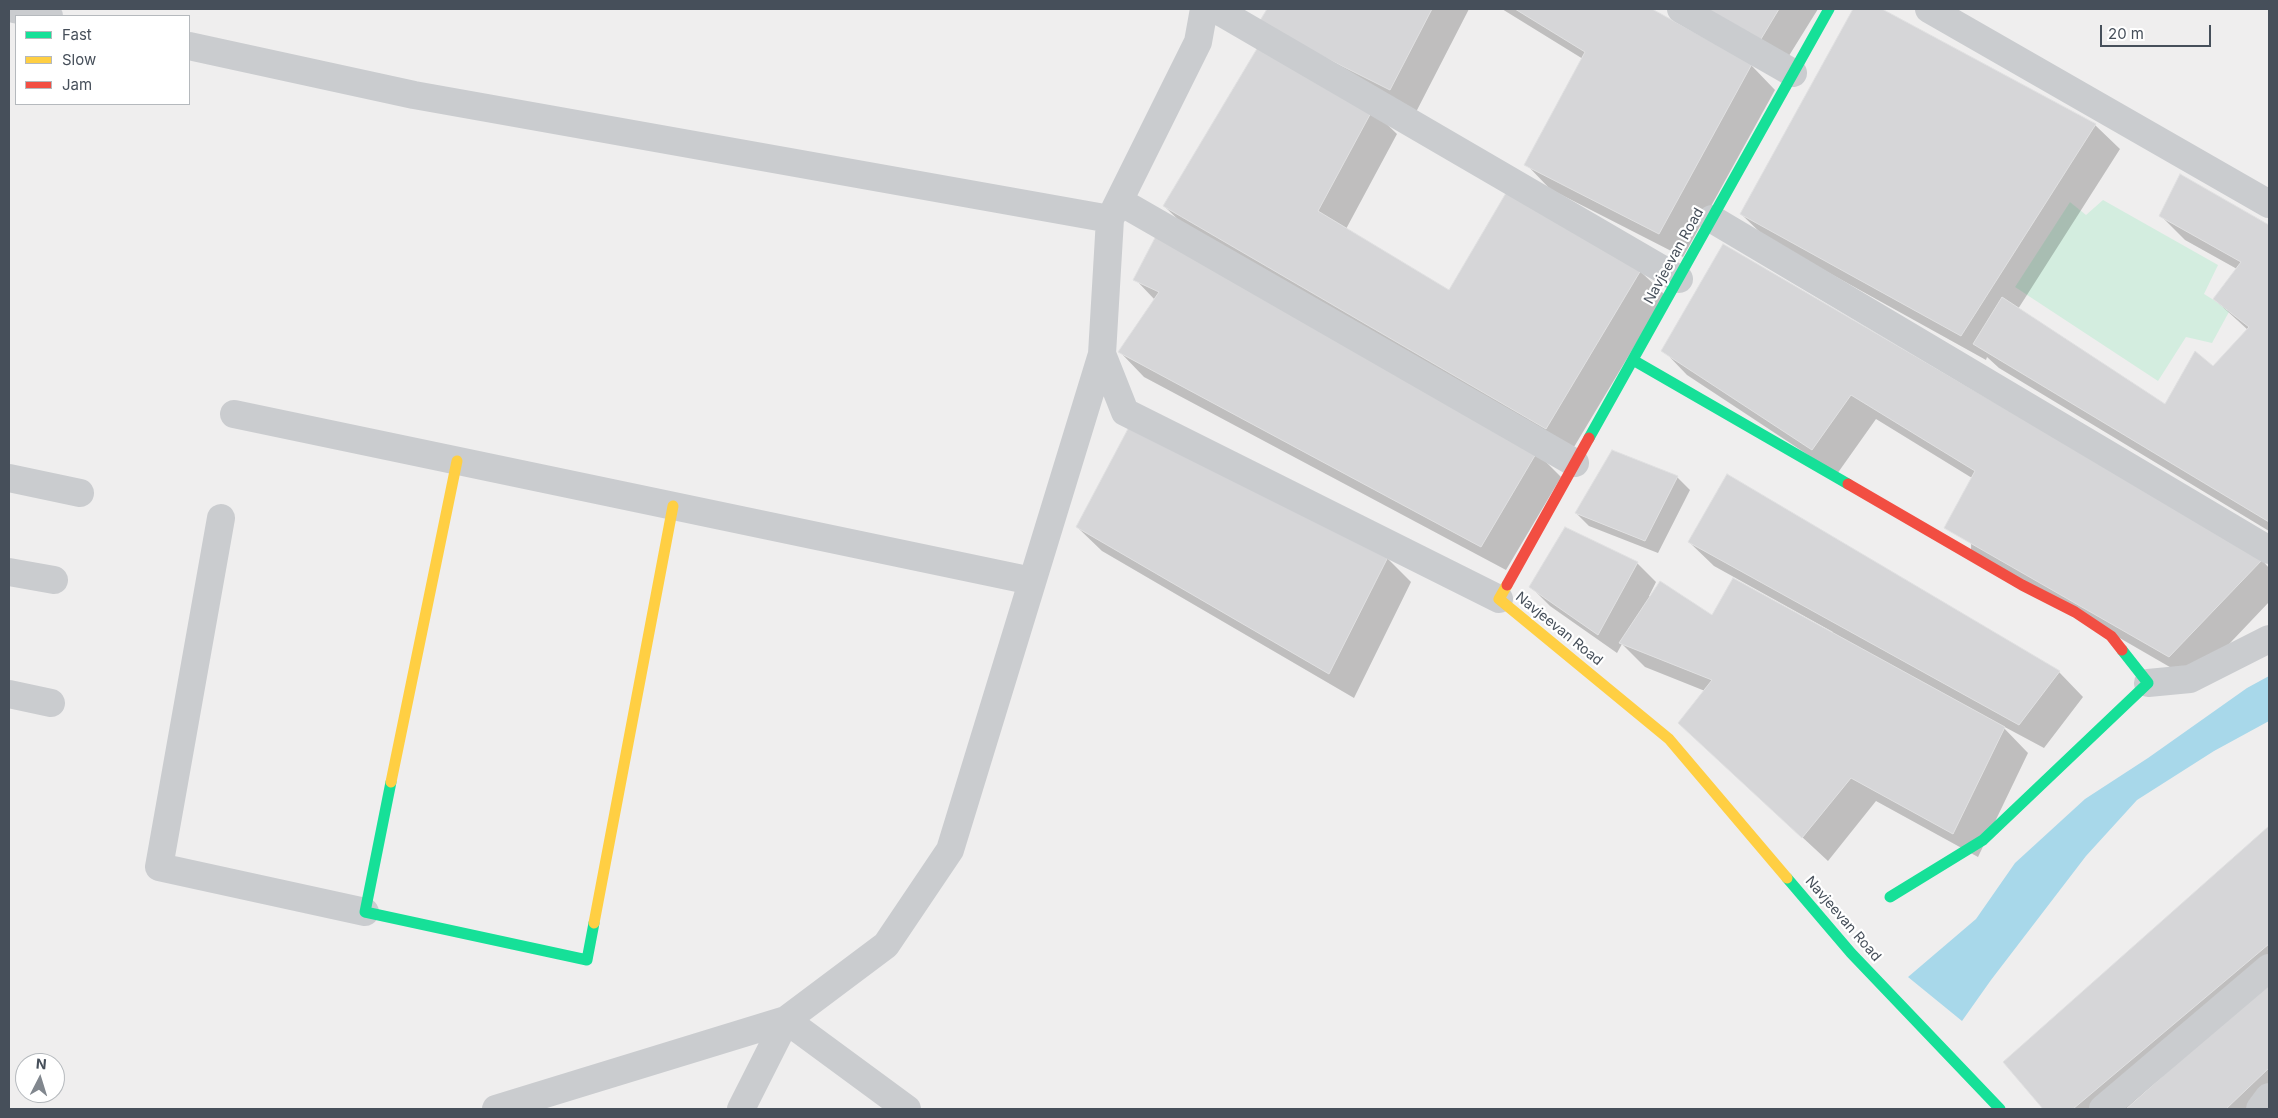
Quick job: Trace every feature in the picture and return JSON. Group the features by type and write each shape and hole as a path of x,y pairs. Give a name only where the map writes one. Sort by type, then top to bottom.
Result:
{"street":[{"path":"14,9 44,15"},
{"path":"496,1109 786,1020 886,945 950,850 1102,354 1115,210 1198,42 1212,9 1679,279"},
{"path":"1681,9 1793,73"},
{"name":"Navjeevan Road","path":"1829,9 1499,599 1669,739 1851,953 2000,1109"},
{"path":"1929,9 2269,204"},
{"path":"190,46 414,95 1115,210 1576,464"},
{"path":"1712,219 2269,550"},
{"path":"1102,354 1125,412 1499,599"},
{"path":"1633,360 2022,585 2075,612 2111,636 2148,683"},
{"path":"234,414 1032,581"},
{"path":"366,912 457,461"},
{"path":"9,478 80,493"},
{"path":"221,518 159,867 586,960 673,506"},
{"path":"9,572 54,580"},
{"path":"1890,897 1982,840 2148,683 2190,679 2269,639"},
{"path":"9,694 50,703"},
{"path":"2103,1109 2269,968"},
{"path":"740,1109 786,1020"},
{"path":"786,1020 907,1109"},
{"path":"2260,1109 2269,1097"}],"green space":[{"path":"2103,200 2218,265 2204,294 2230,310 2212,343 2186,337 2158,381 2015,287 2070,202 2086,215"}],"water":[{"path":"2269,676 2269,721 2214,751 2137,800 2086,856 1962,1021 1908,977 1976,919 2015,863 2085,799 2148,758 2247,688"}],"building":[{"path":"1267,9 1432,9 1390,90 1258,24"},
{"path":"1515,9 1652,9 1752,64 1659,234 1524,165 1585,52"},
{"path":"1698,9 1779,9 1758,44"},
{"path":"1853,9 1882,9 2096,124 1961,336 1740,214"},
{"path":"1258,47 1373,109 1318,211 1449,290 1506,193 1641,270 1546,429 1163,206"},
{"path":"2180,174 2269,225 2269,522 1973,344 2002,297 2165,404 2195,351 2213,366 2249,327 2213,299 2241,262 2159,216"},
{"path":"1157,234 1537,452 1481,547 1118,352 1159,292 1133,280"},
{"path":"1723,244 2263,559 2169,657 1944,528 1975,471 1851,395 1812,450 1661,351"},
{"path":"1129,427 1388,557 1329,674 1076,527"},
{"path":"1612,450 1678,476 1645,541 1575,513"},
{"path":"1727,474 2060,671 2019,725 1688,542"},
{"path":"1565,527 1638,562 1598,635 1529,587"},
{"path":"1733,578 2005,727 1953,834 1851,778 1802,838 1678,723 1712,680 1619,643 1660,581 1712,615"},
{"path":"2269,826 2269,944 2073,1109 2043,1109 2003,1062"},
{"path":"2269,981 2269,1068 2226,1109 2126,1109"}],"traffic: fast":[{"path":"1589,438 1829,9"},
{"path":"1633,360 1848,484"},
{"path":"1890,897 1983,840 2148,683 2122,650"},
{"path":"391,782 365,912 587,960 594,923"},
{"path":"1787,878 1851,953 2000,1109"}],"traffic: slow":[{"path":"391,782 457,461"},
{"path":"594,923 673,506"},
{"path":"1507,585 1499,599 1669,739 1787,878"}],"traffic: jam":[{"path":"1507,585 1589,438"},
{"path":"1848,484 2022,585 2075,612 2111,636 2122,650"}]}
